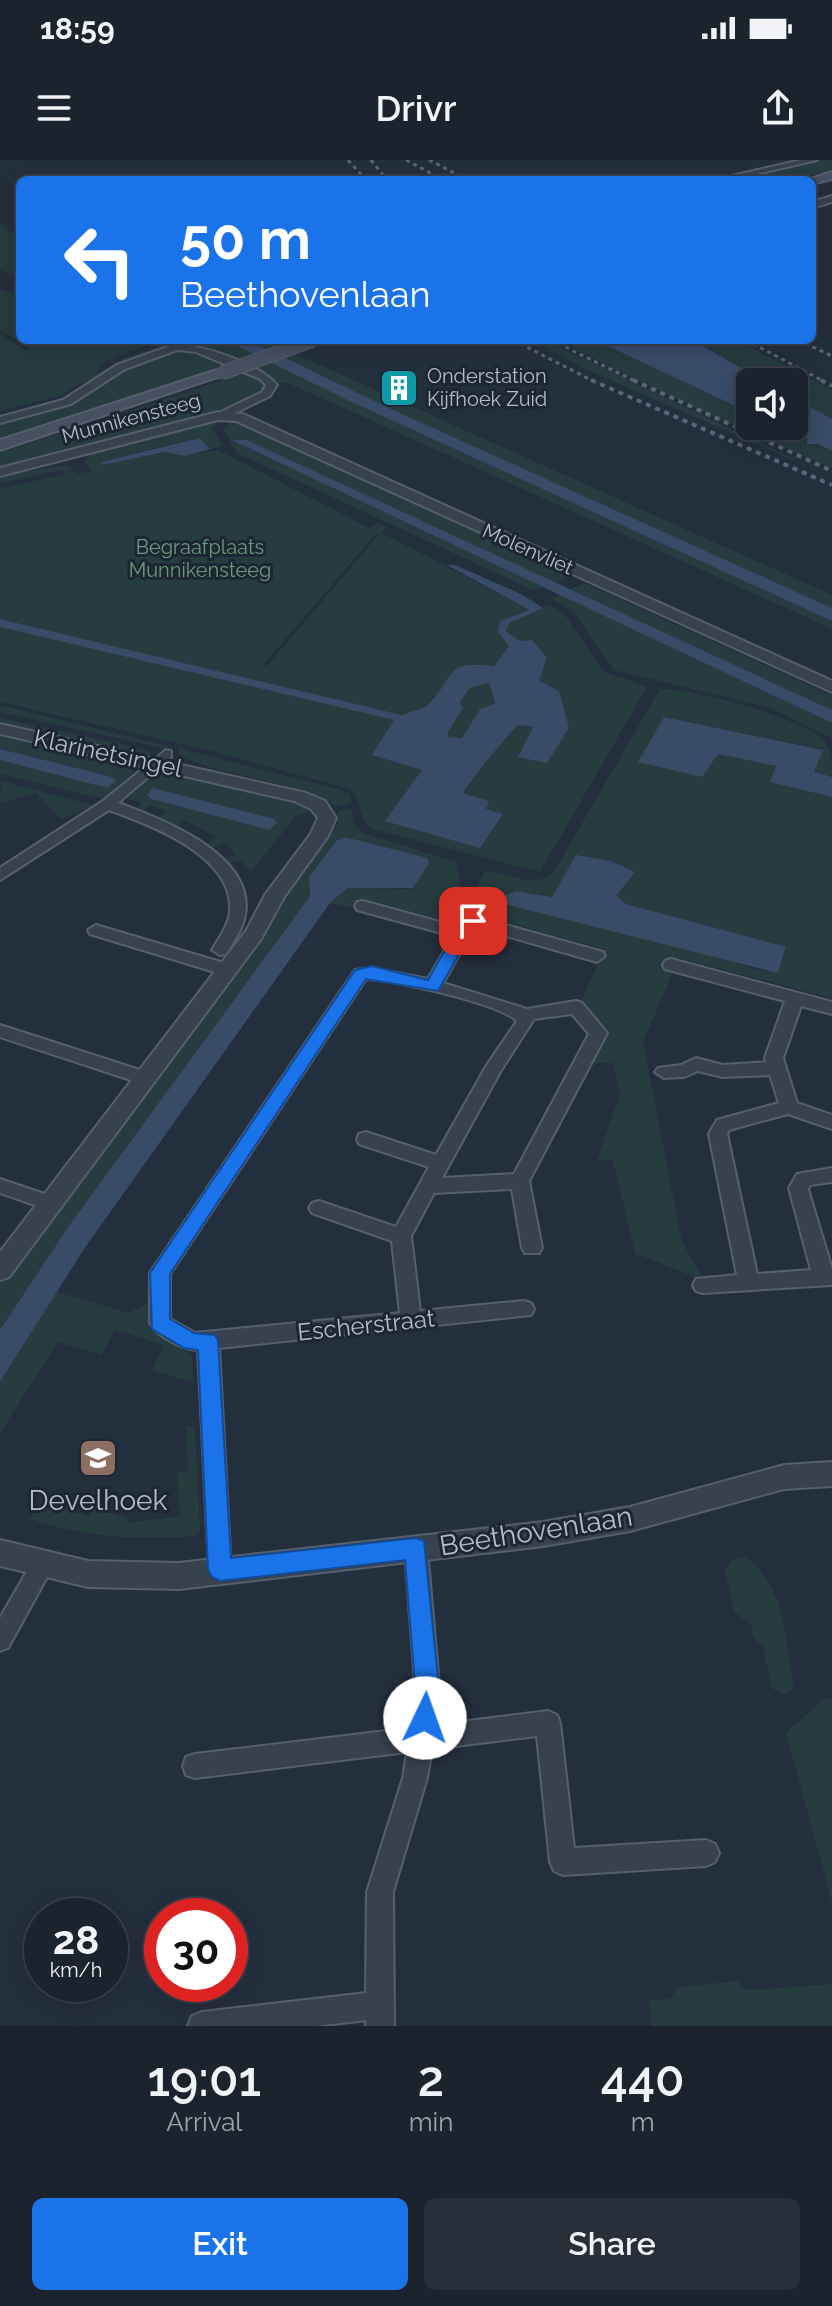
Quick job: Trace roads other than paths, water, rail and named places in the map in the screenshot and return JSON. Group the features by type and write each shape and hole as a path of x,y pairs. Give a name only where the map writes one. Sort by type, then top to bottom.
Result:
{"main road":[{"name":"Munnikensteeg","path":"0,445 302,344"}],"street":[{"path":"737,176 813,160"},
{"name":"Munnikensteeg","path":"0,420 67,402 133,361 182,346 264,377 272,385 266,394 223,415 0,472"},
{"name":"Molenvliet","path":"223,415 238,417 832,687"},
{"name":"Klarinetsingel","path":"0,715 312,801 327,818 319,836 285,881 254,934 224,960 146,1079 0,1270"},
{"name":"Klarinetsingel","path":"0,729 160,758"},
{"path":"0,875 108,804 160,758"},
{"name":"Klarinetsingel","path":"108,804 153,820 188,839 232,880 238,910 224,960"},
{"path":"363,906 464,934"},
{"path":"432,987 468,924 473,921 597,956"},
{"path":"96,930 224,960"},
{"path":"671,965 832,1008"},
{"path":"220,1570 208,1341 192,1342 160,1323 160,1273 361,974 372,972 525,1015 576,1007 598,1033 520,1181 532,1248"},
{"path":"789,1107 774,1058 795,998"},
{"path":"411,1320 401,1236 493,1069 526,1021 525,1015"},
{"path":"0,1031 146,1079"},
{"path":"664,1072 684,1071 696,1064 723,1071 777,1068"},
{"path":"749,1283 718,1134 723,1125 789,1107 832,1122"},
{"path":"366,1139 441,1164"},
{"path":"703,1285 828,1277 798,1188 804,1179 832,1175"},
{"path":"429,1186 520,1181"},
{"path":"0,1186 52,1204"},
{"path":"319,1208 401,1236"},
{"name":"Escherstraat","path":"208,1341 524,1309"},
{"name":"Beethovenlaan","path":"0,1553 74,1573 142,1579 416,1549 630,1519 784,1477 832,1474"},
{"path":"202,2026 379,2016 380,1892 415,1778 428,1697 416,1549"},
{"path":"0,1640 42,1566"},
{"path":"195,1766 548,1723 563,1862 706,1853"}],"water":[{"path":"233,344 256,344 389,408 832,608 832,621 345,399"},
{"path":"603,344 699,344 741,368 736,368 736,406"},
{"path":"808,406 832,419 832,451 817,444 807,444"},
{"path":"200,438 210,449 185,456 164,452 103,465 100,462"},
{"path":"231,440 247,440 832,710 832,723"},
{"path":"447,565 455,565 521,594 543,608 509,623 506,631 519,641 532,640 547,658 539,681 559,691 569,728 547,763 518,757 533,727 519,725 473,779 463,793 489,801 486,809 503,814 480,848 385,821 422,770 372,755 394,720 0,627 0,619 402,715 427,705 457,669 494,666 509,646 498,632 500,621 530,610","holes":["489,683 495,703 480,709 462,738 449,737 447,734 463,708 460,702 470,688"]},
{"path":"664,717 823,750 814,772 832,777 832,797 770,782 776,766 718,754 702,777 638,762"},
{"path":"0,749 117,780 107,788 0,760"},
{"path":"153,788 275,819 277,823 269,830 151,799 147,795"},
{"path":"345,837 427,858 429,863 413,888 348,888 330,903 84,1249 0,1382 0,1330 68,1227 310,896 309,877 336,841"},
{"path":"576,855 610,861 635,872 616,896 626,904 786,947 778,973 504,904 504,896 516,891 552,897"}],"railway":[{"path":"348,160 362,176"},
{"path":"371,160 384,176"},
{"path":"406,160 436,176"},
{"path":"429,160 460,176"},
{"path":"521,344 592,380"},
{"path":"559,344 637,382"},
{"path":"754,344 825,382"},
{"path":"806,344 832,356"},
{"path":"592,380 832,485"},
{"path":"633,380 832,471"},
{"path":"821,380 832,386"}],"place":[{"name":"Onderstation Kijfhoek Zuid","path":"399,388"},
{"name":"Develhoek","path":"98,1458"}],"park label":[{"name":"Begraafplaats Munnikensteeg","path":"200,558"}]}
